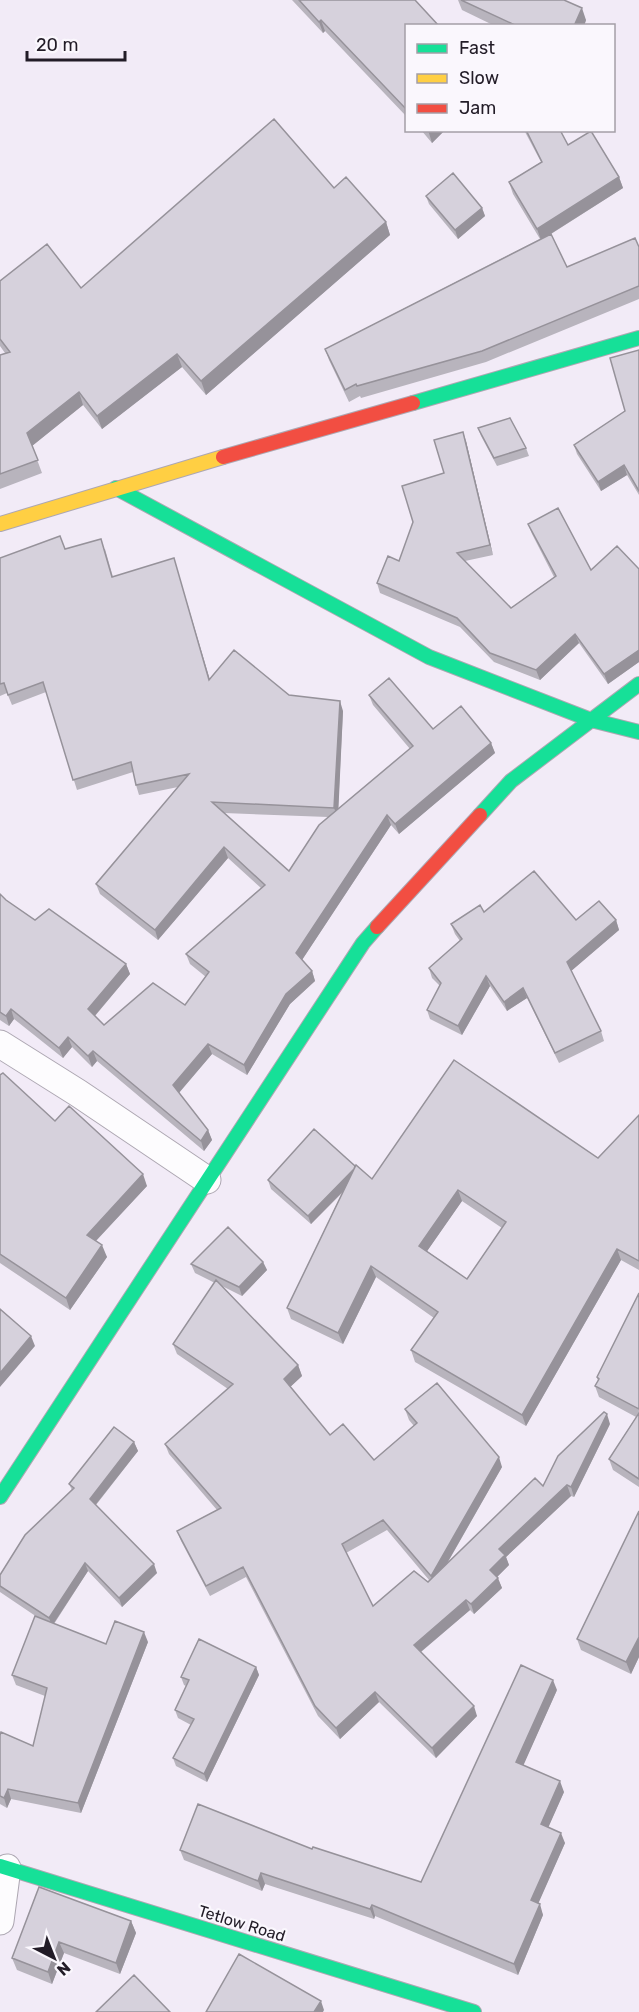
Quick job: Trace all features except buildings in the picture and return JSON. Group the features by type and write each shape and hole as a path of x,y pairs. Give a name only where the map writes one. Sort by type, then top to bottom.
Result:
{"street":[{"path":"0,524 116,488 639,338"},
{"path":"116,488 429,657 591,720 639,732"},
{"path":"0,1497 363,943 511,781 639,684"},
{"path":"0,1044 78,1093 207,1180"},
{"path":"0,1921 3,1867"},
{"name":"Tetlow Road","path":"3,1867 474,2012"}],"traffic: fast":[{"path":"413,403 639,338"},
{"path":"116,488 429,657 591,720 639,732"},
{"path":"480,815 511,781 639,684"},
{"path":"0,1497 363,943 377,927"},
{"path":"0,1866 474,2012"}],"traffic: slow":[{"path":"0,524 223,457"}],"traffic: jam":[{"path":"223,457 413,403"},
{"path":"377,927 480,815"}]}
